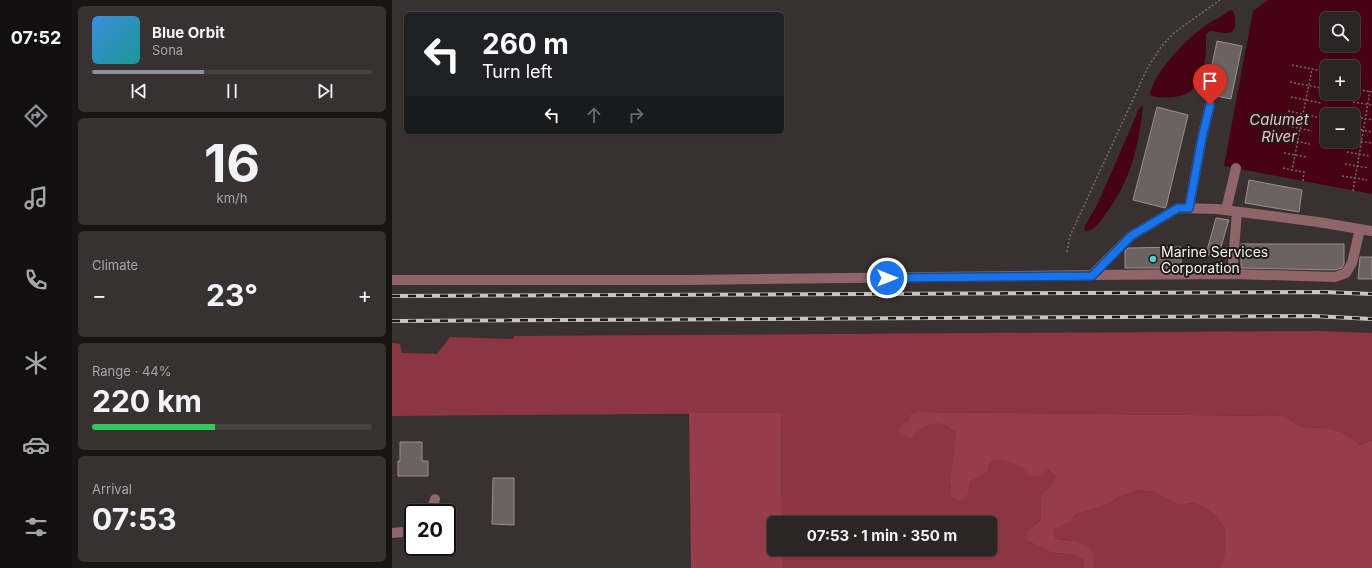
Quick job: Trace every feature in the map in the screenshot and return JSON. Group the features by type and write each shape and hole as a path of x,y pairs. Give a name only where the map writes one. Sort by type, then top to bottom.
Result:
{"lane":[{"path":"1189,208 1202,138 1210,105"},
{"path":"1226,210 1236,168"},
{"path":"1092,276 1131,236 1178,208 1226,210 1318,222 1372,231"},
{"path":"1232,274 1237,212"},
{"path":"392,280 671,280 1232,274 1335,277 1346,273 1352,263 1360,229"},
{"path":"434,504 435,499"},
{"path":"392,533 404,532"}],"path":[{"path":"1067,252 1070,236 1147,69 1161,47 1175,32 1220,0"},
{"path":"1292,66 1320,71"},
{"path":"1292,170 1312,69"},
{"path":"1290,82 1320,88"},
{"path":"1353,191 1371,92 1360,90"},
{"path":"1291,97 1321,103"},
{"path":"1353,102 1372,105"},
{"path":"1288,111 1317,117"},
{"path":"1360,117 1372,120"},
{"path":"1288,126 1312,131"},
{"path":"1360,129 1372,132"},
{"path":"1285,139 1310,144"},
{"path":"1362,142 1372,143"},
{"path":"1347,152 1370,156"},
{"path":"1284,153 1307,157"},
{"path":"1345,164 1369,168"},
{"path":"1282,168 1304,172 1303,181"},
{"path":"1342,176 1367,180"}],"shaded area":[{"path":"1319,331 1372,333 1372,440 1360,445 1324,428 1301,427 1283,416 918,412 909,415 908,421 902,424 912,438 928,425 932,424 943,425 955,432 956,444 950,489 968,494 970,482 988,472 990,463 996,458 1014,462 1026,469 1047,468 1056,477 1050,487 1040,495 1041,519 1034,525 1028,541 1050,552 1074,555 1084,559 1084,568 782,568 782,556 997,556 997,516 782,516 781,413 392,416 392,343 400,344 402,353 437,354 450,337 513,339 514,336"},
{"path":"917,412 1283,416 1301,427 1324,428 1340,432 1360,445 1372,440 1372,568 1220,568 1226,550 1226,532 1218,518 1207,509 1193,503 1179,505 1154,492 1140,490 1119,497 1104,506 1076,514 1069,522 1053,530 1056,539 1077,542 1090,550 1093,556 1094,568 1084,568 1084,559 1074,555 1050,552 1028,541 1027,532 1041,519 1040,495 1050,487 1056,477 1047,468 1040,475 1030,477 1020,466 1011,462 996,459 990,463 988,472 970,482 968,494 960,501 952,497 951,490 955,432 944,425 932,424 925,427 912,438 902,435 898,430 902,424 908,421 909,415"},
{"path":"689,413 781,413 782,516 767,516 767,556 782,556 782,568 691,568"},
{"path":"1140,490 1154,492 1179,505 1193,503 1207,509 1218,518 1226,532 1226,550 1221,568 1094,568 1093,555 1070,540 1056,539 1053,530 1069,522 1076,514 1104,506 1119,497"}],"water":[{"name":"Calumet River","path":"1268,0 1372,0 1372,194 1224,166 1253,11"},
{"path":"1230,10 1233,11 1234,14 1235,28 1230,33 1210,31 1206,34 1205,64 1199,82 1193,89 1185,94 1174,97 1162,98 1150,95 1152,86 1157,77 1180,48 1203,27"},
{"path":"1143,105 1136,150 1127,177 1101,221 1094,228 1086,231 1084,228 1098,203 1139,109"}],"building":[{"path":"1217,41 1242,46 1231,99 1206,94"},
{"path":"1157,107 1188,115 1165,208 1133,200"},
{"path":"1249,180 1302,190 1299,212 1245,203"},
{"path":"1216,218 1229,220 1218,257 1206,254"},
{"path":"1241,244 1344,244 1344,264 1342,268 1334,270 1241,268"},
{"name":"Marine Services Corporation","path":"1181,247 1181,268 1125,268 1125,251 1128,248"},
{"path":"1360,257 1372,257 1372,279 1358,279"},
{"path":"400,442 422,442 422,461 428,461 428,476 398,476"},
{"path":"493,478 514,478 514,525 492,524"}],"railway":[{"path":"392,296 1323,292 1372,294"},
{"path":"392,321 1313,316 1372,319"}],"place":[{"name":"Marine Services Corporation","path":"1153,259"}],"route":[{"path":"887,278 1092,276 1131,236 1178,208 1189,208 1202,138 1210,105"}]}
